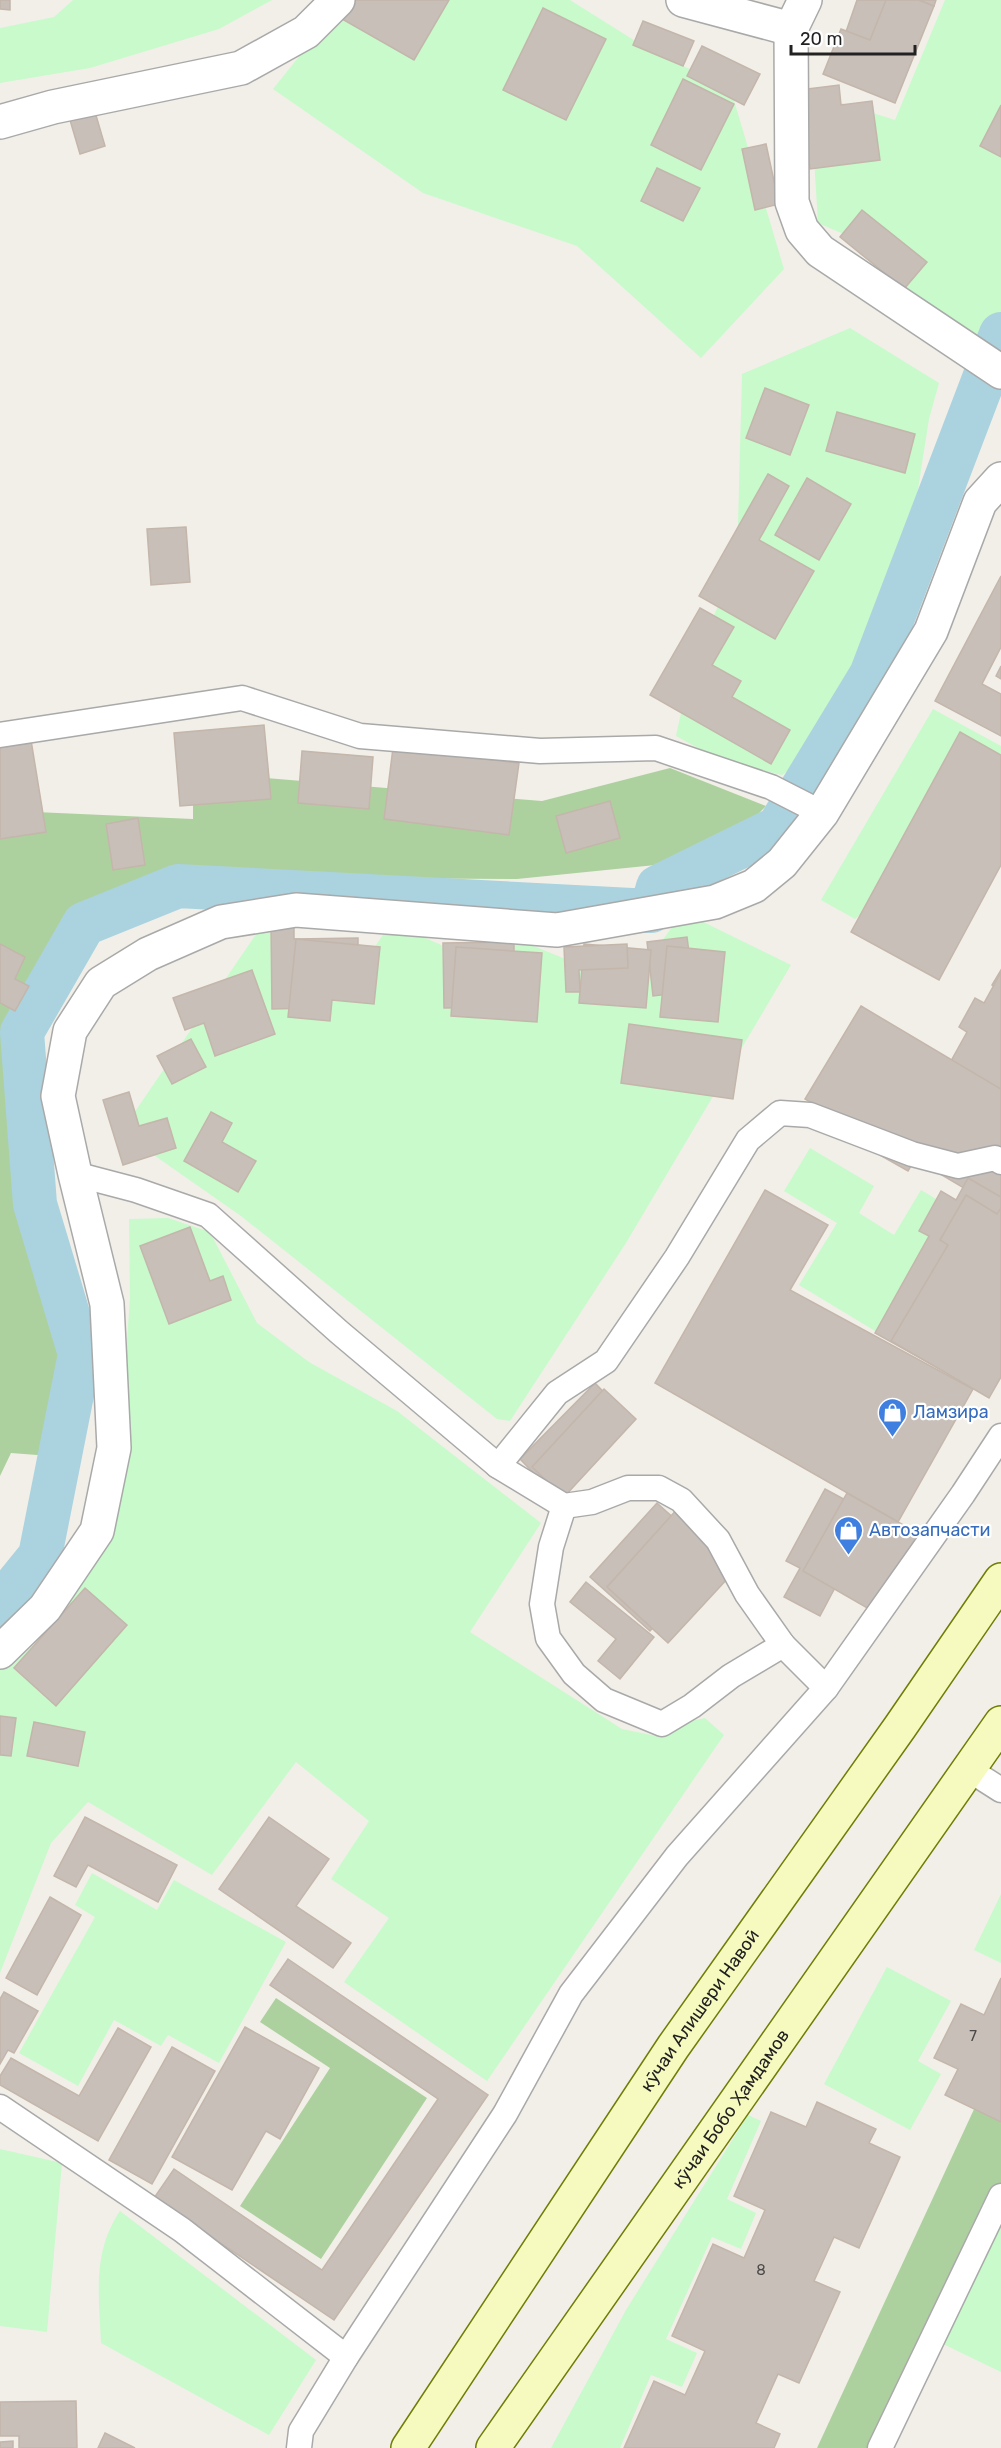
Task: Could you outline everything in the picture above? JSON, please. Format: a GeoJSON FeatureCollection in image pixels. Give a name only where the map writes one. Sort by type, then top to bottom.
{"type":"FeatureCollection","features":[{"type":"Feature","properties":{"kind":"street"},"geometry":{"type":"LineString","coordinates":[[0,122],[53,107],[241,68],[306,32],[338,0]]}},
{"type":"Feature","properties":{"kind":"street"},"geometry":{"type":"LineString","coordinates":[[683,0],[798,14],[792,202],[802,230],[820,251],[1001,372]]}},
{"type":"Feature","properties":{"kind":"street"},"geometry":{"type":"LineString","coordinates":[[0,1652],[45,1608],[97,1531],[114,1448],[107,1304],[58,1096],[70,1031],[100,983],[148,954],[220,922],[296,910],[557,930],[705,904],[754,886],[782,863],[812,808],[931,631],[994,496]]}},
{"type":"Feature","properties":{"kind":"street","name":"кӯчаи Алишери Навоӣ"},"geometry":{"type":"LineString","coordinates":[[408,2448],[673,2047],[900,1727],[1001,1580]]}},
{"type":"Feature","properties":{"kind":"street","name":"кӯчаи Бобо Ҳамдамов"},"geometry":{"type":"LineString","coordinates":[[493,2448],[1001,1723]]}},
{"type":"Feature","properties":{"kind":"lane"},"geometry":{"type":"LineString","coordinates":[[0,735],[242,698],[360,736],[540,751],[656,748],[771,787],[812,808]]}},
{"type":"Feature","properties":{"kind":"lane"},"geometry":{"type":"LineString","coordinates":[[498,1467],[557,1393],[606,1361],[677,1257],[748,1140],[780,1113],[810,1115],[912,1154],[958,1166],[995,1158],[1001,1162]]}},
{"type":"Feature","properties":{"kind":"lane"},"geometry":{"type":"LineString","coordinates":[[75,1174],[136,1190],[208,1215],[339,1332],[498,1467],[564,1506],[592,1502],[628,1488],[659,1488],[681,1500],[718,1540],[747,1594],[783,1645],[826,1688]]}},
{"type":"Feature","properties":{"kind":"lane"},"geometry":{"type":"LineString","coordinates":[[299,2448],[301,2431],[346,2357],[505,2114],[571,1994],[678,1856],[826,1688],[956,1504],[1001,1436]]}},
{"type":"Feature","properties":{"kind":"lane"},"geometry":{"type":"LineString","coordinates":[[564,1506],[551,1547],[542,1604],[548,1638],[574,1674],[604,1700],[662,1724],[692,1706],[730,1676],[783,1645]]}},
{"type":"Feature","properties":{"kind":"lane"},"geometry":{"type":"LineString","coordinates":[[968,1769],[1001,1790]]}},
{"type":"Feature","properties":{"kind":"lane"},"geometry":{"type":"LineString","coordinates":[[0,2107],[182,2230],[346,2357]]}},
{"type":"Feature","properties":{"kind":"lane"},"geometry":{"type":"LineString","coordinates":[[880,2448],[1001,2196]]}},
{"type":"Feature","properties":{"kind":"green space"},"geometry":{"type":"Polygon","coordinates":[[[73,0],[272,0],[219,29],[90,68],[0,83],[0,28],[54,17],[73,0]]]}},
{"type":"Feature","properties":{"kind":"green space"},"geometry":{"type":"Polygon","coordinates":[[[353,0],[570,0],[656,54],[730,87],[784,269],[701,358],[577,246],[423,193],[273,89],[301,54],[353,0]]]}},
{"type":"Feature","properties":{"kind":"green space"},"geometry":{"type":"Polygon","coordinates":[[[945,0],[1001,0],[1001,357],[882,279],[892,255],[818,223],[810,93],[895,120],[945,0]]]}},
{"type":"Feature","properties":{"kind":"green space"},"geometry":{"type":"Polygon","coordinates":[[[850,328],[939,383],[929,419],[904,579],[825,744],[782,775],[720,760],[676,736],[690,671],[737,562],[742,374],[850,328]]]}},
{"type":"Feature","properties":{"kind":"green space"},"geometry":{"type":"Polygon","coordinates":[[[933,709],[1001,746],[1001,854],[869,907],[855,919],[821,900],[933,709]]]}},
{"type":"Feature","properties":{"kind":"green space"},"geometry":{"type":"Polygon","coordinates":[[[670,768],[766,806],[715,859],[517,879],[179,877],[77,916],[7,1042],[19,1203],[66,1357],[63,1457],[11,1453],[0,1476],[0,796],[13,811],[193,819],[193,772],[542,801],[670,768]]]}},
{"type":"Feature","properties":{"kind":"green space"},"geometry":{"type":"Polygon","coordinates":[[[683,912],[791,965],[626,1243],[510,1421],[497,1419],[241,1216],[121,1132],[261,927],[351,982],[391,923],[496,969],[506,935],[630,985],[683,912]]]}},
{"type":"Feature","properties":{"kind":"green space"},"geometry":{"type":"Polygon","coordinates":[[[810,1148],[874,1186],[859,1213],[894,1235],[921,1190],[951,1208],[890,1340],[799,1285],[837,1223],[784,1191],[810,1148]]]}},
{"type":"Feature","properties":{"kind":"green space"},"geometry":{"type":"Polygon","coordinates":[[[168,1218],[210,1232],[257,1323],[309,1362],[397,1411],[541,1523],[470,1632],[622,1729],[661,1737],[686,1722],[705,1718],[724,1735],[487,2081],[344,1982],[389,1918],[331,1879],[369,1821],[296,1762],[212,1875],[88,1802],[51,1843],[0,1973],[0,1662],[31,1633],[113,1538],[130,1298],[129,1219],[168,1218]]]}},
{"type":"Feature","properties":{"kind":"green space"},"geometry":{"type":"Polygon","coordinates":[[[92,1873],[157,1910],[174,1880],[286,1942],[219,2063],[168,2035],[161,2046],[114,2020],[78,2086],[19,2053],[95,1917],[75,1905],[92,1873]]]}},
{"type":"Feature","properties":{"kind":"green space"},"geometry":{"type":"Polygon","coordinates":[[[1001,1894],[1001,1963],[974,1950],[1001,1894]]]}},
{"type":"Feature","properties":{"kind":"green space"},"geometry":{"type":"Polygon","coordinates":[[[887,1967],[951,2001],[918,2061],[941,2074],[910,2130],[824,2084],[887,1967]]]}},
{"type":"Feature","properties":{"kind":"green space"},"geometry":{"type":"Polygon","coordinates":[[[276,1998],[427,2098],[321,2259],[240,2206],[330,2068],[260,2022],[276,1998]]]}},
{"type":"Feature","properties":{"kind":"green space"},"geometry":{"type":"Polygon","coordinates":[[[982,2092],[1001,2101],[1001,2186],[875,2448],[817,2448],[982,2092]]]}},
{"type":"Feature","properties":{"kind":"green space"},"geometry":{"type":"Polygon","coordinates":[[[748,2115],[761,2121],[727,2199],[756,2213],[741,2249],[712,2237],[666,2339],[697,2353],[682,2387],[651,2375],[620,2448],[551,2448],[626,2310],[748,2115]]]}},
{"type":"Feature","properties":{"kind":"green space"},"geometry":{"type":"Polygon","coordinates":[[[0,2149],[62,2163],[47,2332],[0,2326],[0,2149]]]}},
{"type":"Feature","properties":{"kind":"green space"},"geometry":{"type":"Polygon","coordinates":[[[120,2211],[316,2360],[269,2435],[101,2343],[99,2275],[101,2258],[111,2227],[120,2211]]]}},
{"type":"Feature","properties":{"kind":"green space"},"geometry":{"type":"Polygon","coordinates":[[[1001,2219],[1001,2372],[941,2343],[1001,2219]]]}},
{"type":"Feature","properties":{"kind":"building"},"geometry":{"type":"Polygon","coordinates":[[[0,0],[10,0],[10,10],[0,9],[0,0]]]}},
{"type":"Feature","properties":{"kind":"building"},"geometry":{"type":"Polygon","coordinates":[[[353,0],[449,0],[414,60],[342,19],[353,0]]]}},
{"type":"Feature","properties":{"kind":"building"},"geometry":{"type":"Polygon","coordinates":[[[857,0],[909,0],[877,92],[831,75],[857,0]]]}},
{"type":"Feature","properties":{"kind":"building"},"geometry":{"type":"Polygon","coordinates":[[[886,0],[919,0],[934,6],[895,103],[823,74],[841,29],[870,40],[886,0]]]}},
{"type":"Feature","properties":{"kind":"building"},"geometry":{"type":"Polygon","coordinates":[[[919,0],[936,0],[934,6],[919,0]]]}},
{"type":"Feature","properties":{"kind":"building"},"geometry":{"type":"Polygon","coordinates":[[[543,8],[606,39],[566,120],[503,90],[543,8]]]}},
{"type":"Feature","properties":{"kind":"building"},"geometry":{"type":"Polygon","coordinates":[[[643,21],[694,41],[683,66],[633,45],[643,21]]]}},
{"type":"Feature","properties":{"kind":"building"},"geometry":{"type":"Polygon","coordinates":[[[702,46],[760,74],[744,105],[687,76],[702,46]]]}},
{"type":"Feature","properties":{"kind":"building"},"geometry":{"type":"Polygon","coordinates":[[[683,79],[734,104],[701,170],[651,145],[683,79]]]}},
{"type":"Feature","properties":{"kind":"building"},"geometry":{"type":"Polygon","coordinates":[[[839,85],[841,105],[872,101],[880,160],[810,169],[800,90],[839,85]]]}},
{"type":"Feature","properties":{"kind":"building"},"geometry":{"type":"Polygon","coordinates":[[[1001,105],[1001,157],[980,146],[1001,105]]]}},
{"type":"Feature","properties":{"kind":"building"},"geometry":{"type":"Polygon","coordinates":[[[95,112],[105,146],[80,154],[70,120],[95,112]]]}},
{"type":"Feature","properties":{"kind":"building"},"geometry":{"type":"Polygon","coordinates":[[[766,144],[779,204],[755,210],[742,149],[766,144]]]}},
{"type":"Feature","properties":{"kind":"building"},"geometry":{"type":"Polygon","coordinates":[[[657,168],[700,188],[683,221],[641,201],[657,168]]]}},
{"type":"Feature","properties":{"kind":"building"},"geometry":{"type":"Polygon","coordinates":[[[862,210],[927,262],[904,289],[840,237],[862,210]]]}},
{"type":"Feature","properties":{"kind":"building"},"geometry":{"type":"Polygon","coordinates":[[[765,388],[809,405],[790,455],[746,438],[765,388]]]}},
{"type":"Feature","properties":{"kind":"building"},"geometry":{"type":"Polygon","coordinates":[[[837,412],[915,434],[905,473],[826,451],[837,412]]]}},
{"type":"Feature","properties":{"kind":"building"},"geometry":{"type":"Polygon","coordinates":[[[768,474],[789,486],[759,540],[814,571],[775,639],[699,596],[768,474]]]}},
{"type":"Feature","properties":{"kind":"building"},"geometry":{"type":"Polygon","coordinates":[[[807,478],[851,504],[819,560],[775,535],[807,478]]]}},
{"type":"Feature","properties":{"kind":"building"},"geometry":{"type":"Polygon","coordinates":[[[186,527],[190,582],[151,585],[147,529],[186,527]]]}},
{"type":"Feature","properties":{"kind":"building"},"geometry":{"type":"Polygon","coordinates":[[[1001,576],[1001,647],[982,684],[1001,694],[1001,736],[935,701],[1001,576]]]}},
{"type":"Feature","properties":{"kind":"building"},"geometry":{"type":"Polygon","coordinates":[[[700,608],[734,627],[712,665],[741,681],[732,697],[790,730],[771,764],[650,695],[700,608]]]}},
{"type":"Feature","properties":{"kind":"building"},"geometry":{"type":"Polygon","coordinates":[[[1001,666],[1001,679],[996,676],[1001,666]]]}},
{"type":"Feature","properties":{"kind":"building"},"geometry":{"type":"Polygon","coordinates":[[[264,725],[271,799],[180,806],[174,733],[264,725]]]}},
{"type":"Feature","properties":{"kind":"building"},"geometry":{"type":"Polygon","coordinates":[[[960,732],[1001,755],[1001,865],[939,980],[851,932],[960,732]]]}},
{"type":"Feature","properties":{"kind":"building"},"geometry":{"type":"Polygon","coordinates":[[[31,740],[46,832],[0,839],[0,745],[31,740]]]}},
{"type":"Feature","properties":{"kind":"building"},"geometry":{"type":"Polygon","coordinates":[[[393,748],[519,763],[509,835],[384,819],[393,748]]]}},
{"type":"Feature","properties":{"kind":"building"},"geometry":{"type":"Polygon","coordinates":[[[302,751],[373,757],[369,809],[298,803],[302,751]]]}},
{"type":"Feature","properties":{"kind":"building"},"geometry":{"type":"Polygon","coordinates":[[[610,801],[620,838],[566,853],[556,816],[610,801]]]}},
{"type":"Feature","properties":{"kind":"building"},"geometry":{"type":"Polygon","coordinates":[[[138,818],[145,865],[113,870],[106,824],[138,818]]]}},
{"type":"Feature","properties":{"kind":"building"},"geometry":{"type":"Polygon","coordinates":[[[294,924],[294,939],[358,938],[358,982],[312,982],[312,1008],[272,1009],[271,925],[294,924]]]}},
{"type":"Feature","properties":{"kind":"building"},"geometry":{"type":"Polygon","coordinates":[[[687,937],[694,991],[653,996],[647,942],[687,937]]]}},
{"type":"Feature","properties":{"kind":"building"},"geometry":{"type":"Polygon","coordinates":[[[296,939],[380,947],[374,1004],[332,1000],[330,1021],[288,1017],[296,939]]]}},
{"type":"Feature","properties":{"kind":"building"},"geometry":{"type":"Polygon","coordinates":[[[514,942],[514,1007],[444,1008],[443,943],[514,942]]]}},
{"type":"Feature","properties":{"kind":"building"},"geometry":{"type":"Polygon","coordinates":[[[0,944],[25,957],[15,979],[29,986],[15,1011],[0,1003],[0,944]]]}},
{"type":"Feature","properties":{"kind":"building"},"geometry":{"type":"Polygon","coordinates":[[[584,944],[651,950],[646,1008],[579,1003],[584,944]]]}},
{"type":"Feature","properties":{"kind":"building"},"geometry":{"type":"Polygon","coordinates":[[[627,944],[628,968],[579,970],[580,992],[566,992],[564,947],[627,944]]]}},
{"type":"Feature","properties":{"kind":"building"},"geometry":{"type":"Polygon","coordinates":[[[667,946],[725,952],[718,1022],[660,1017],[667,946]]]}},
{"type":"Feature","properties":{"kind":"building"},"geometry":{"type":"Polygon","coordinates":[[[456,947],[542,953],[537,1022],[451,1016],[456,947]]]}},
{"type":"Feature","properties":{"kind":"building"},"geometry":{"type":"Polygon","coordinates":[[[252,970],[275,1034],[215,1056],[204,1023],[185,1030],[173,998],[252,970]]]}},
{"type":"Feature","properties":{"kind":"building"},"geometry":{"type":"Polygon","coordinates":[[[1001,970],[1001,991],[992,985],[1001,970]]]}},
{"type":"Feature","properties":{"kind":"building"},"geometry":{"type":"Polygon","coordinates":[[[1000,974],[1001,1100],[946,1070],[967,1032],[959,1027],[975,998],[984,1003],[1000,974]]]}},
{"type":"Feature","properties":{"kind":"building"},"geometry":{"type":"Polygon","coordinates":[[[861,1006],[1001,1089],[1001,1210],[915,1159],[908,1171],[878,1154],[884,1145],[805,1099],[861,1006]]]}},
{"type":"Feature","properties":{"kind":"building"},"geometry":{"type":"Polygon","coordinates":[[[629,1024],[742,1040],[733,1099],[621,1083],[629,1024]]]}},
{"type":"Feature","properties":{"kind":"building"},"geometry":{"type":"Polygon","coordinates":[[[191,1039],[206,1067],[172,1084],[157,1056],[191,1039]]]}},
{"type":"Feature","properties":{"kind":"building"},"geometry":{"type":"Polygon","coordinates":[[[129,1092],[139,1126],[167,1118],[176,1148],[123,1165],[103,1100],[129,1092]]]}},
{"type":"Feature","properties":{"kind":"building"},"geometry":{"type":"Polygon","coordinates":[[[211,1112],[232,1123],[222,1142],[256,1161],[238,1192],[184,1161],[211,1112]]]}},
{"type":"Feature","properties":{"kind":"building"},"geometry":{"type":"Polygon","coordinates":[[[968,1178],[1001,1197],[1001,1297],[956,1378],[875,1333],[929,1236],[919,1231],[941,1191],[956,1200],[968,1178]]]}},
{"type":"Feature","properties":{"kind":"building"},"geometry":{"type":"Polygon","coordinates":[[[765,1190],[828,1225],[790,1290],[973,1389],[898,1522],[655,1383],[765,1190]]]}},
{"type":"Feature","properties":{"kind":"building"},"geometry":{"type":"Polygon","coordinates":[[[966,1195],[997,1214],[1001,1208],[1001,1377],[989,1398],[891,1341],[948,1245],[940,1240],[966,1195]]]}},
{"type":"Feature","properties":{"kind":"building"},"geometry":{"type":"Polygon","coordinates":[[[190,1227],[210,1281],[223,1276],[231,1300],[169,1324],[140,1246],[190,1227]]]}},
{"type":"Feature","properties":{"kind":"building"},"geometry":{"type":"Polygon","coordinates":[[[595,1383],[622,1411],[547,1487],[520,1459],[595,1383]]]}},
{"type":"Feature","properties":{"kind":"building"},"geometry":{"type":"Polygon","coordinates":[[[604,1389],[636,1419],[564,1497],[532,1467],[604,1389]]]}},
{"type":"Feature","properties":{"kind":"building"},"geometry":{"type":"Polygon","coordinates":[[[825,1489],[890,1524],[853,1592],[837,1584],[820,1616],[784,1597],[800,1568],[786,1561],[825,1489]]]}},
{"type":"Feature","properties":{"kind":"building"},"geometry":{"type":"Polygon","coordinates":[[[847,1493],[921,1535],[876,1613],[803,1571],[847,1493]]]}},
{"type":"Feature","properties":{"kind":"building"},"geometry":{"type":"Polygon","coordinates":[[[657,1503],[717,1557],[650,1631],[590,1577],[657,1503]]]}},
{"type":"Feature","properties":{"kind":"building"},"geometry":{"type":"Polygon","coordinates":[[[679,1507],[741,1564],[668,1643],[607,1587],[679,1507]]]}},
{"type":"Feature","properties":{"kind":"building"},"geometry":{"type":"Polygon","coordinates":[[[586,1582],[654,1637],[620,1679],[598,1661],[616,1639],[570,1602],[586,1582]]]}},
{"type":"Feature","properties":{"kind":"building"},"geometry":{"type":"Polygon","coordinates":[[[85,1588],[127,1625],[56,1706],[14,1668],[85,1588]]]}},
{"type":"Feature","properties":{"kind":"building"},"geometry":{"type":"Polygon","coordinates":[[[0,1716],[16,1718],[11,1756],[0,1755],[0,1716]]]}},
{"type":"Feature","properties":{"kind":"building"},"geometry":{"type":"Polygon","coordinates":[[[34,1722],[85,1732],[78,1766],[27,1756],[34,1722]]]}},
{"type":"Feature","properties":{"kind":"building"},"geometry":{"type":"Polygon","coordinates":[[[85,1817],[177,1865],[158,1902],[88,1865],[76,1887],[54,1876],[85,1817]]]}},
{"type":"Feature","properties":{"kind":"building"},"geometry":{"type":"Polygon","coordinates":[[[269,1817],[329,1859],[296,1906],[351,1943],[333,1968],[219,1889],[269,1817]]]}},
{"type":"Feature","properties":{"kind":"building"},"geometry":{"type":"Polygon","coordinates":[[[50,1897],[81,1915],[37,1995],[6,1978],[50,1897]]]}},
{"type":"Feature","properties":{"kind":"building"},"geometry":{"type":"Polygon","coordinates":[[[288,1959],[488,2095],[334,2320],[154,2198],[174,2169],[322,2270],[438,2099],[270,1985],[288,1959]]]}},
{"type":"Feature","properties":{"kind":"building"},"geometry":{"type":"Polygon","coordinates":[[[1001,1978],[1001,2122],[945,2095],[958,2069],[934,2058],[961,2004],[984,2015],[1001,1978]]]}},
{"type":"Feature","properties":{"kind":"building"},"geometry":{"type":"Polygon","coordinates":[[[4,1992],[38,2011],[14,2053],[8,2050],[0,2064],[0,1999],[4,1992]]]}},
{"type":"Feature","properties":{"kind":"building"},"geometry":{"type":"Polygon","coordinates":[[[245,2027],[319,2068],[280,2139],[266,2131],[232,2190],[172,2157],[245,2027]]]}},
{"type":"Feature","properties":{"kind":"building"},"geometry":{"type":"Polygon","coordinates":[[[118,2028],[151,2047],[98,2141],[0,2085],[0,2076],[11,2058],[79,2096],[118,2028]]]}},
{"type":"Feature","properties":{"kind":"building"},"geometry":{"type":"Polygon","coordinates":[[[172,2047],[215,2071],[152,2184],[109,2160],[172,2047]]]}},
{"type":"Feature","properties":{"kind":"building"},"geometry":{"type":"Polygon","coordinates":[[[817,2102],[876,2129],[869,2143],[900,2157],[859,2248],[834,2237],[814,2281],[840,2292],[799,2383],[778,2374],[756,2423],[780,2434],[774,2448],[624,2448],[654,2381],[685,2395],[705,2351],[672,2336],[713,2244],[744,2258],[765,2210],[734,2196],[771,2112],[806,2127],[817,2102]]]}},
{"type":"Feature","properties":{"kind":"building"},"geometry":{"type":"Polygon","coordinates":[[[76,2401],[77,2448],[19,2448],[19,2436],[0,2436],[0,2402],[76,2401]]]}},
{"type":"Feature","properties":{"kind":"building"},"geometry":{"type":"Polygon","coordinates":[[[105,2433],[135,2448],[98,2448],[105,2433]]]}},
{"type":"Feature","properties":{"kind":"building"},"geometry":{"type":"Polygon","coordinates":[[[13,2441],[13,2448],[0,2448],[0,2442],[13,2441]]]}},
{"type":"Feature","properties":{"kind":"waterway"},"geometry":{"type":"LineString","coordinates":[[0,1605],[40,1556],[80,1354],[35,1204],[22,1032],[84,924],[178,886],[651,911],[658,887],[778,828],[871,675],[1001,334]]}},
{"type":"Feature","properties":{"kind":"place","name":"Ламзира"},"geometry":{"type":"Point","coordinates":[892,1438]}},
{"type":"Feature","properties":{"kind":"place","name":"Автозапчасти"},"geometry":{"type":"Point","coordinates":[848,1556]}}]}
